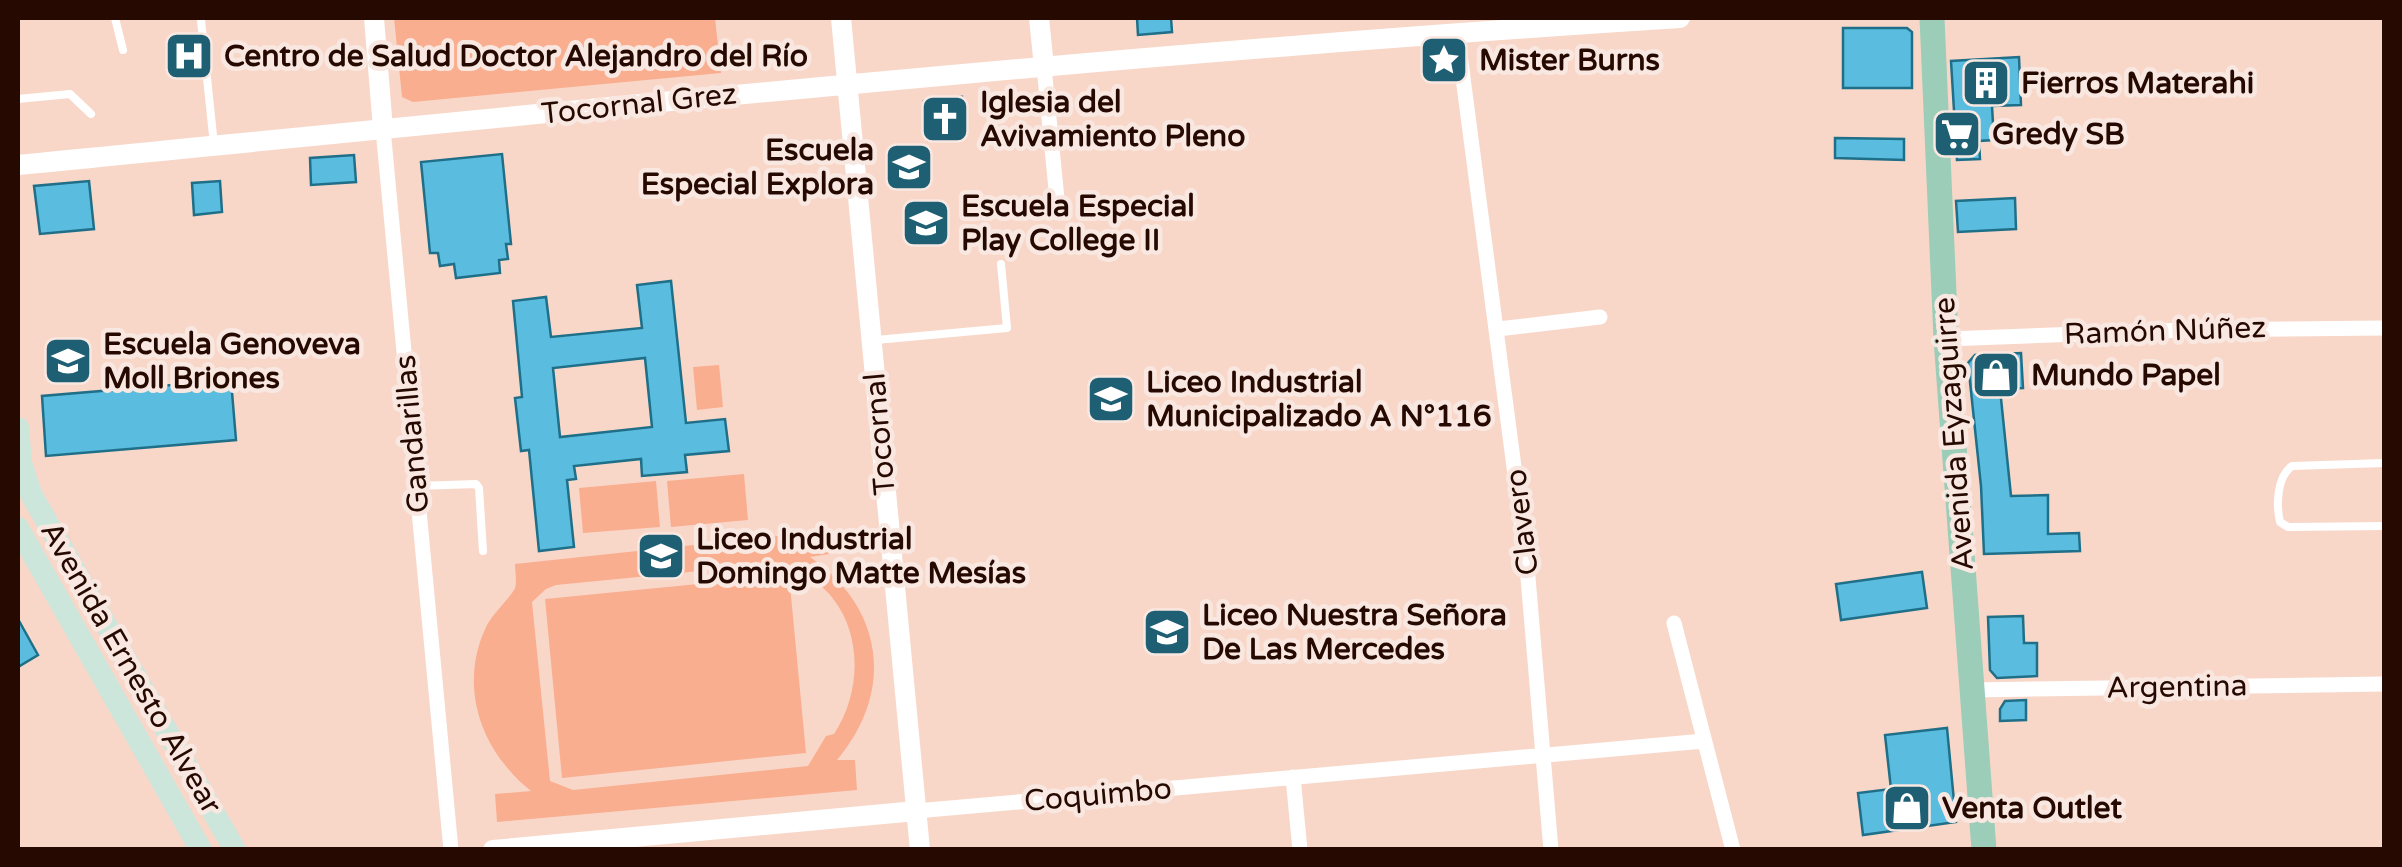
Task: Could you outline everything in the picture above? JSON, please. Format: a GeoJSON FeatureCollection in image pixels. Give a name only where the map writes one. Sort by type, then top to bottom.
{"type":"FeatureCollection","features":[{"type":"Feature","properties":{"kind":"main road","name":"Avenida Eyzaguirre"},"geometry":{"type":"LineString","coordinates":[[1932,18],[1946,339],[1984,850]]}},
{"type":"Feature","properties":{"kind":"main road","name":"Avenida Ernesto Alvear"},"geometry":{"type":"LineString","coordinates":[[18,428],[24,495],[68,554],[235,850]]}},
{"type":"Feature","properties":{"kind":"main road","name":"Avenida Ernesto Alvear"},"geometry":{"type":"LineString","coordinates":[[18,528],[201,850]]}},
{"type":"Feature","properties":{"kind":"street","name":"Gandarillas"},"geometry":{"type":"LineString","coordinates":[[374,18],[451,850]]}},
{"type":"Feature","properties":{"kind":"street","name":"Tocornal"},"geometry":{"type":"LineString","coordinates":[[840,18],[920,850]]}},
{"type":"Feature","properties":{"kind":"street"},"geometry":{"type":"LineString","coordinates":[[1039,18],[1058,199]]}},
{"type":"Feature","properties":{"kind":"street","name":"Tocornal Grez"},"geometry":{"type":"LineString","coordinates":[[18,165],[1456,25],[1680,18]]}},
{"type":"Feature","properties":{"kind":"street","name":"Clavero"},"geometry":{"type":"LineString","coordinates":[[1456,25],[1529,582],[1550,850]]}},
{"type":"Feature","properties":{"kind":"street"},"geometry":{"type":"LineString","coordinates":[[1498,329],[1600,317]]}},
{"type":"Feature","properties":{"kind":"street","name":"Ramón Núñez"},"geometry":{"type":"LineString","coordinates":[[1946,339],[2202,329],[2384,328]]}},
{"type":"Feature","properties":{"kind":"street"},"geometry":{"type":"LineString","coordinates":[[1674,623],[1733,850]]}},
{"type":"Feature","properties":{"kind":"street","name":"Argentina"},"geometry":{"type":"LineString","coordinates":[[1970,690],[2384,684]]}},
{"type":"Feature","properties":{"kind":"street","name":"Coquimbo"},"geometry":{"type":"LineString","coordinates":[[493,850],[1704,741]]}},
{"type":"Feature","properties":{"kind":"street"},"geometry":{"type":"LineString","coordinates":[[1293,777],[1300,850]]}},
{"type":"Feature","properties":{"kind":"lane"},"geometry":{"type":"LineString","coordinates":[[115,18],[123,50]]}},
{"type":"Feature","properties":{"kind":"lane"},"geometry":{"type":"LineString","coordinates":[[201,20],[214,146]]}},
{"type":"Feature","properties":{"kind":"lane"},"geometry":{"type":"LineString","coordinates":[[18,99],[70,94],[91,114]]}},
{"type":"Feature","properties":{"kind":"lane"},"geometry":{"type":"LineString","coordinates":[[871,340],[1006,328],[1001,264]]}},
{"type":"Feature","properties":{"kind":"lane"},"geometry":{"type":"LineString","coordinates":[[2384,463],[2292,466],[2281,478],[2278,512],[2280,522],[2288,527],[2384,526]]}},
{"type":"Feature","properties":{"kind":"lane"},"geometry":{"type":"LineString","coordinates":[[416,486],[476,484],[484,551]]}},
{"type":"Feature","properties":{"kind":"lane"},"geometry":{"type":"LineString","coordinates":[[52,587],[68,554]]}},
{"type":"Feature","properties":{"kind":"shaded area"},"geometry":{"type":"Polygon","coordinates":[[[394,18],[715,18],[721,73],[413,102],[402,97],[394,18]]]}},
{"type":"Feature","properties":{"kind":"shaded area"},"geometry":{"type":"Polygon","coordinates":[[[719,365],[723,407],[697,410],[693,367],[719,365]]]}},
{"type":"Feature","properties":{"kind":"shaded area"},"geometry":{"type":"Polygon","coordinates":[[[744,474],[748,520],[671,527],[667,481],[744,474]]]}},
{"type":"Feature","properties":{"kind":"shaded area"},"geometry":{"type":"Polygon","coordinates":[[[656,481],[660,527],[583,533],[579,488],[656,481]]]}},
{"type":"Feature","properties":{"kind":"shaded area"},"geometry":{"type":"Polygon","coordinates":[[[826,531],[829,554],[810,557],[854,601],[873,652],[868,706],[856,734],[837,760],[855,760],[857,790],[497,822],[495,794],[531,791],[499,757],[487,737],[479,716],[474,671],[487,625],[515,588],[515,564],[826,531]],[[773,564],[546,589],[532,602],[550,781],[573,790],[808,766],[826,736],[834,734],[847,709],[854,656],[850,631],[839,607],[823,588],[801,573],[773,564]]]}},
{"type":"Feature","properties":{"kind":"shaded area"},"geometry":{"type":"Polygon","coordinates":[[[789,575],[806,753],[562,778],[545,599],[789,575]]]}},
{"type":"Feature","properties":{"kind":"building"},"geometry":{"type":"Polygon","coordinates":[[[1137,18],[1171,18],[1172,32],[1138,35],[1137,18]]]}},
{"type":"Feature","properties":{"kind":"building"},"geometry":{"type":"Polygon","coordinates":[[[1843,28],[1907,28],[1912,32],[1912,88],[1843,88],[1843,28]]]}},
{"type":"Feature","properties":{"kind":"building","name":"Fierros Materahi"},"geometry":{"type":"Polygon","coordinates":[[[2019,57],[2021,105],[1992,106],[1994,140],[1979,141],[1980,159],[1957,160],[1951,61],[2019,57]]]}},
{"type":"Feature","properties":{"kind":"building","name":"Iglesia del Avivamiento Pleno"},"geometry":{"type":"Polygon","coordinates":[[[962,97],[965,136],[928,140],[924,101],[962,97]]]}},
{"type":"Feature","properties":{"kind":"building"},"geometry":{"type":"Polygon","coordinates":[[[1835,138],[1904,139],[1904,160],[1835,158],[1835,138]]]}},
{"type":"Feature","properties":{"kind":"building"},"geometry":{"type":"Polygon","coordinates":[[[502,154],[511,244],[506,244],[508,259],[499,260],[500,273],[456,278],[454,264],[440,266],[438,253],[430,253],[421,162],[502,154]]]}},
{"type":"Feature","properties":{"kind":"building"},"geometry":{"type":"Polygon","coordinates":[[[354,155],[356,182],[311,185],[310,158],[354,155]]]}},
{"type":"Feature","properties":{"kind":"building"},"geometry":{"type":"Polygon","coordinates":[[[89,181],[94,229],[40,234],[34,186],[89,181]]]}},
{"type":"Feature","properties":{"kind":"building"},"geometry":{"type":"Polygon","coordinates":[[[220,181],[222,212],[194,215],[192,183],[220,181]]]}},
{"type":"Feature","properties":{"kind":"building"},"geometry":{"type":"Polygon","coordinates":[[[2015,198],[2016,229],[1958,232],[1956,201],[2015,198]]]}},
{"type":"Feature","properties":{"kind":"building"},"geometry":{"type":"Polygon","coordinates":[[[671,281],[686,423],[725,419],[729,451],[685,455],[687,472],[642,476],[641,459],[574,466],[576,479],[567,480],[574,547],[539,551],[529,450],[521,451],[515,398],[522,397],[513,301],[546,297],[551,337],[642,328],[637,285],[671,281]],[[645,358],[553,368],[560,437],[652,427],[645,358]]]}},
{"type":"Feature","properties":{"kind":"building"},"geometry":{"type":"Polygon","coordinates":[[[2021,353],[2023,388],[2000,389],[2011,496],[2048,495],[2048,534],[2079,533],[2080,551],[1984,554],[1968,363],[1975,355],[2021,353]]]}},
{"type":"Feature","properties":{"kind":"building"},"geometry":{"type":"Polygon","coordinates":[[[231,380],[236,440],[46,456],[42,396],[231,380]]]}},
{"type":"Feature","properties":{"kind":"building"},"geometry":{"type":"Polygon","coordinates":[[[1922,572],[1927,608],[1841,620],[1836,584],[1922,572]]]}},
{"type":"Feature","properties":{"kind":"building"},"geometry":{"type":"Polygon","coordinates":[[[2023,616],[2024,643],[2037,643],[2037,676],[1997,678],[1990,670],[1988,617],[2023,616]]]}},
{"type":"Feature","properties":{"kind":"building"},"geometry":{"type":"Polygon","coordinates":[[[18,619],[38,655],[18,667],[18,619]]]}},
{"type":"Feature","properties":{"kind":"building"},"geometry":{"type":"Polygon","coordinates":[[[2026,700],[2026,720],[2000,721],[2005,701],[2026,700]]]}},
{"type":"Feature","properties":{"kind":"building"},"geometry":{"type":"Polygon","coordinates":[[[1947,728],[1956,822],[1863,835],[1858,793],[1891,789],[1885,735],[1947,728]]]}},
{"type":"Feature","properties":{"kind":"place","name":"Centro de Salud Doctor Alejandro del Río"},"geometry":{"type":"Point","coordinates":[189,56]}},
{"type":"Feature","properties":{"kind":"place","name":"Mister Burns"},"geometry":{"type":"Point","coordinates":[1444,60]}},
{"type":"Feature","properties":{"kind":"place","name":"Fierros Materahi"},"geometry":{"type":"Point","coordinates":[1986,83]}},
{"type":"Feature","properties":{"kind":"place","name":"Iglesia del Avivamiento Pleno"},"geometry":{"type":"Point","coordinates":[945,119]}},
{"type":"Feature","properties":{"kind":"place","name":"Gredy SB"},"geometry":{"type":"Point","coordinates":[1957,134]}},
{"type":"Feature","properties":{"kind":"place","name":"Escuela Especial Explora"},"geometry":{"type":"Point","coordinates":[909,167]}},
{"type":"Feature","properties":{"kind":"place","name":"Escuela Especial Play College II"},"geometry":{"type":"Point","coordinates":[926,223]}},
{"type":"Feature","properties":{"kind":"place","name":"Escuela Genoveva Moll Briones"},"geometry":{"type":"Point","coordinates":[68,361]}},
{"type":"Feature","properties":{"kind":"place","name":"Mundo Papel"},"geometry":{"type":"Point","coordinates":[1996,375]}},
{"type":"Feature","properties":{"kind":"place","name":"Liceo Industrial Municipalizado A N°116"},"geometry":{"type":"Point","coordinates":[1111,399]}},
{"type":"Feature","properties":{"kind":"place","name":"Liceo Industrial Domingo Matte Mesías"},"geometry":{"type":"Point","coordinates":[661,556]}},
{"type":"Feature","properties":{"kind":"place","name":"Liceo Nuestra Señora De Las Mercedes"},"geometry":{"type":"Point","coordinates":[1167,632]}},
{"type":"Feature","properties":{"kind":"place","name":"Venta Outlet"},"geometry":{"type":"Point","coordinates":[1907,808]}}]}
